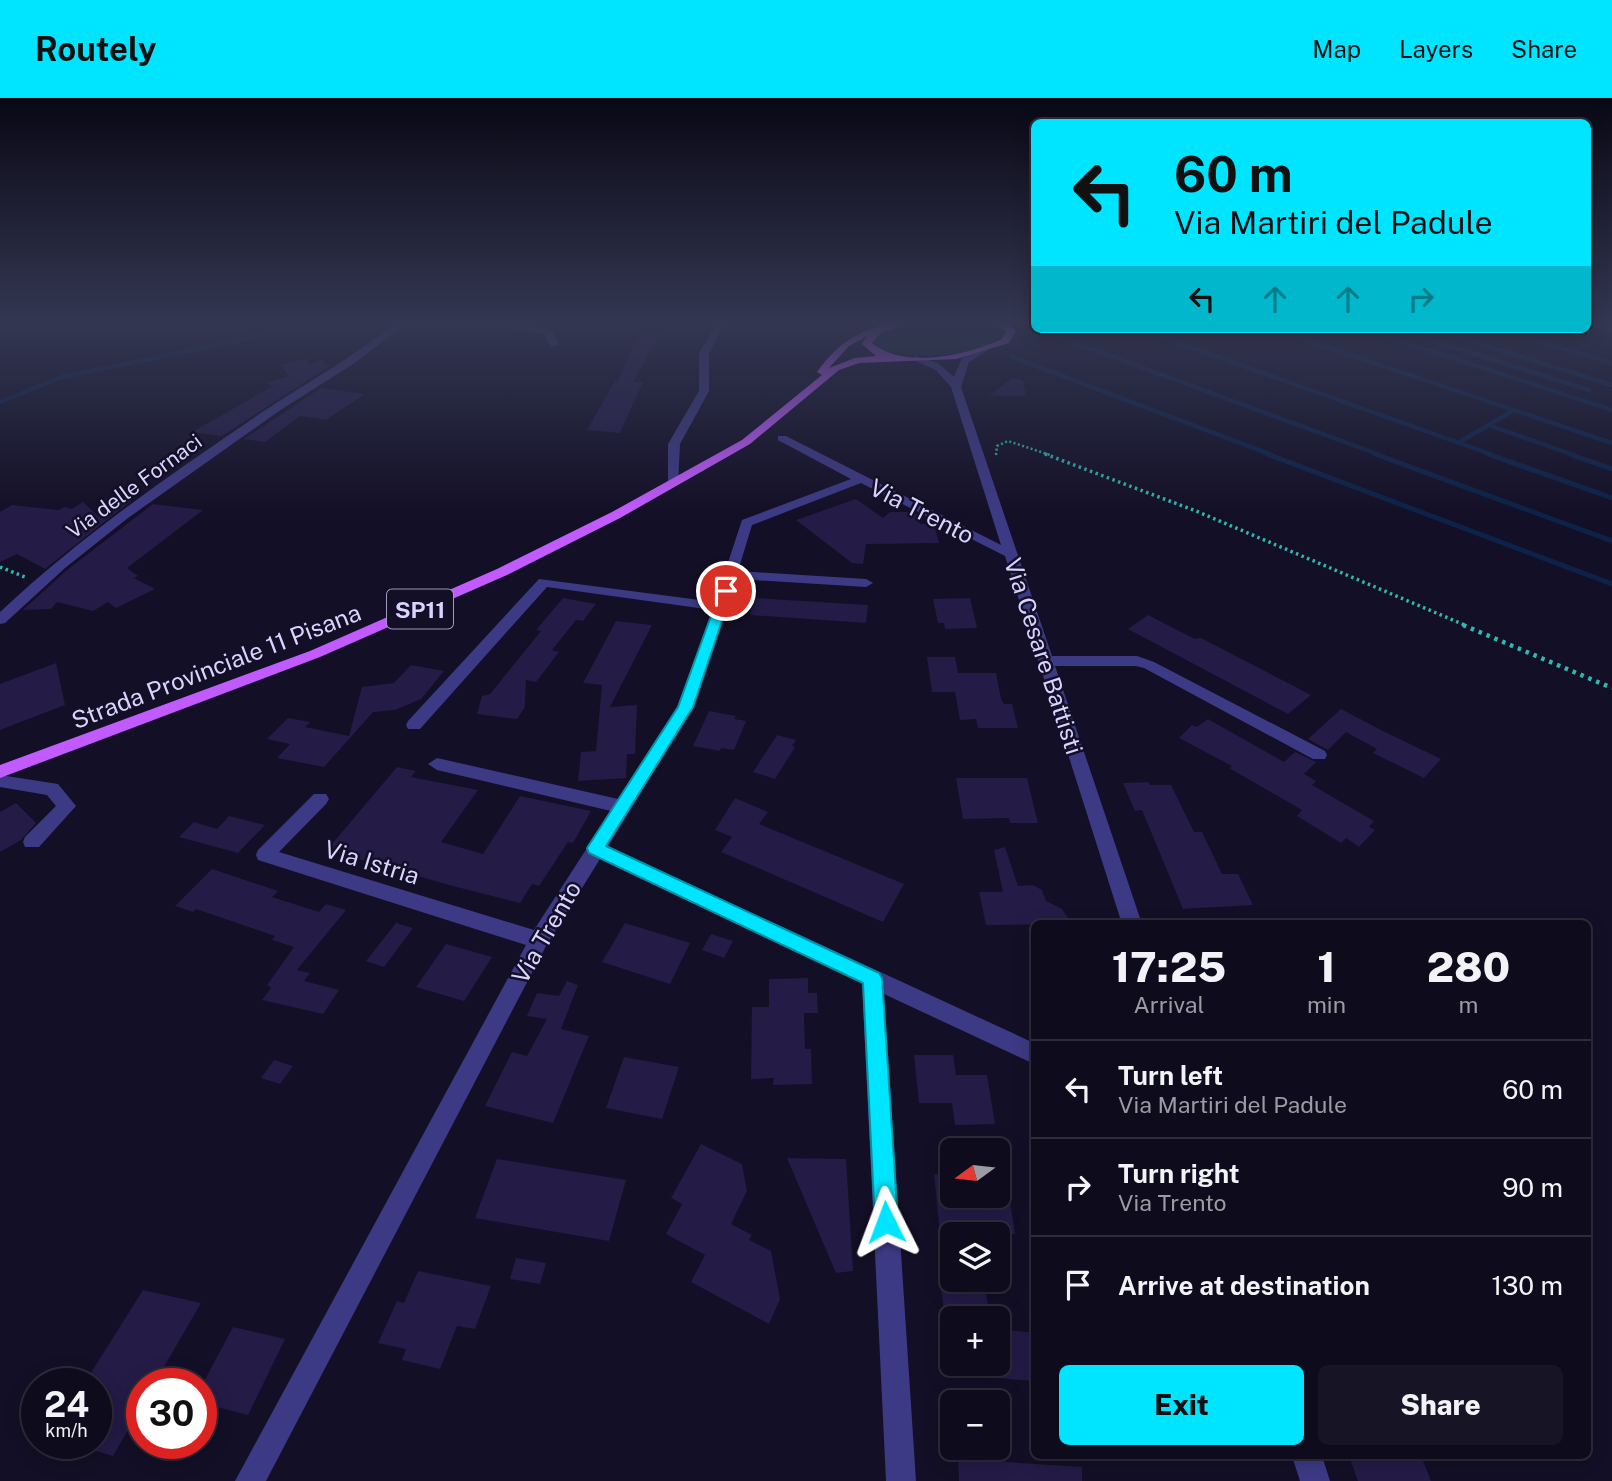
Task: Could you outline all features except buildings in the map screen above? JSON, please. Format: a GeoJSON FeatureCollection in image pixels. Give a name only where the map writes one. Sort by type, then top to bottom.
{"type":"FeatureCollection","features":[{"type":"Feature","properties":{"kind":"main road","name":"Strada Provinciale 11 Pisana"},"geometry":{"type":"LineString","coordinates":[[810,389],[812,386]]}},
{"type":"Feature","properties":{"kind":"main road","name":"Strada Provinciale 11 Pisana"},"geometry":{"type":"LineString","coordinates":[[0,772],[258,676],[379,627],[502,572],[672,484],[746,442],[814,386]]}},
{"type":"Feature","properties":{"kind":"street","name":"Via delle Fornaci"},"geometry":{"type":"LineString","coordinates":[[0,620],[38,583],[82,547],[247,428],[312,386]]}},
{"type":"Feature","properties":{"kind":"street"},"geometry":{"type":"LineString","coordinates":[[672,484],[674,444],[704,391],[704,386]]}},
{"type":"Feature","properties":{"kind":"street","name":"Via Cesare Battisti"},"geometry":{"type":"LineString","coordinates":[[956,387],[1131,920]]}},
{"type":"Feature","properties":{"kind":"street"},"geometry":{"type":"LineString","coordinates":[[782,438],[861,479]]}},
{"type":"Feature","properties":{"kind":"street","name":"Via Trento"},"geometry":{"type":"LineString","coordinates":[[250,1481],[539,940],[685,707],[721,607],[746,523],[861,479],[1011,554]]}},
{"type":"Feature","properties":{"kind":"street"},"geometry":{"type":"LineString","coordinates":[[731,575],[866,583]]}},
{"type":"Feature","properties":{"kind":"street"},"geometry":{"type":"LineString","coordinates":[[414,725],[544,582],[721,607]]}},
{"type":"Feature","properties":{"kind":"street"},"geometry":{"type":"LineString","coordinates":[[1046,661],[1137,661],[1150,665],[1319,755]]}},
{"type":"Feature","properties":{"kind":"street"},"geometry":{"type":"LineString","coordinates":[[437,764],[623,807]]}},
{"type":"Feature","properties":{"kind":"street"},"geometry":{"type":"LineString","coordinates":[[0,781],[52,789],[68,806],[33,842]]}},
{"type":"Feature","properties":{"kind":"street","name":"Via Istria"},"geometry":{"type":"LineString","coordinates":[[320,799],[265,855],[539,940]]}},
{"type":"Feature","properties":{"kind":"street"},"geometry":{"type":"LineString","coordinates":[[595,848],[1031,1053]]}},
{"type":"Feature","properties":{"kind":"street"},"geometry":{"type":"LineString","coordinates":[[872,978],[901,1481]]}},
{"type":"Feature","properties":{"kind":"street"},"geometry":{"type":"LineString","coordinates":[[1308,1459],[1315,1481]]}},
{"type":"Feature","properties":{"kind":"path"},"geometry":{"type":"LineString","coordinates":[[996,457],[997,446],[1002,442],[1017,443],[1196,511],[1612,688]]}},
{"type":"Feature","properties":{"kind":"path"},"geometry":{"type":"LineString","coordinates":[[0,567],[38,583]]}},
{"type":"Feature","properties":{"kind":"waterway"},"geometry":{"type":"LineString","coordinates":[[0,402],[41,386]]}},
{"type":"Feature","properties":{"kind":"waterway"},"geometry":{"type":"LineString","coordinates":[[1088,386],[1272,455]]}},
{"type":"Feature","properties":{"kind":"waterway"},"geometry":{"type":"LineString","coordinates":[[1191,386],[1380,455]]}},
{"type":"Feature","properties":{"kind":"waterway"},"geometry":{"type":"LineString","coordinates":[[1298,386],[1458,443]]}},
{"type":"Feature","properties":{"kind":"waterway"},"geometry":{"type":"LineString","coordinates":[[1441,386],[1514,410]]}},
{"type":"Feature","properties":{"kind":"waterway"},"geometry":{"type":"LineString","coordinates":[[1537,386],[1612,410]]}},
{"type":"Feature","properties":{"kind":"waterway"},"geometry":{"type":"LineString","coordinates":[[1575,386],[1589,390]]}},
{"type":"Feature","properties":{"kind":"waterway"},"geometry":{"type":"LineString","coordinates":[[1488,425],[1514,410]]}},
{"type":"Feature","properties":{"kind":"waterway"},"geometry":{"type":"LineString","coordinates":[[1514,410],[1612,443]]}},
{"type":"Feature","properties":{"kind":"waterway"},"geometry":{"type":"LineString","coordinates":[[1458,443],[1488,425]]}},
{"type":"Feature","properties":{"kind":"waterway"},"geometry":{"type":"LineString","coordinates":[[1488,425],[1574,455]]}},
{"type":"Feature","properties":{"kind":"waterway"},"geometry":{"type":"LineString","coordinates":[[1458,443],[1493,455]]}},
{"type":"Feature","properties":{"kind":"waterway"},"geometry":{"type":"LineString","coordinates":[[1267,454],[1612,584]]}},
{"type":"Feature","properties":{"kind":"waterway"},"geometry":{"type":"LineString","coordinates":[[1375,454],[1612,541]]}},
{"type":"Feature","properties":{"kind":"waterway"},"geometry":{"type":"LineString","coordinates":[[1488,454],[1612,498]]}},
{"type":"Feature","properties":{"kind":"waterway"},"geometry":{"type":"LineString","coordinates":[[1569,454],[1612,469]]}},
{"type":"Feature","properties":{"kind":"route"},"geometry":{"type":"LineString","coordinates":[[726,591],[685,707],[595,848],[872,978],[886,1222]]}}]}
